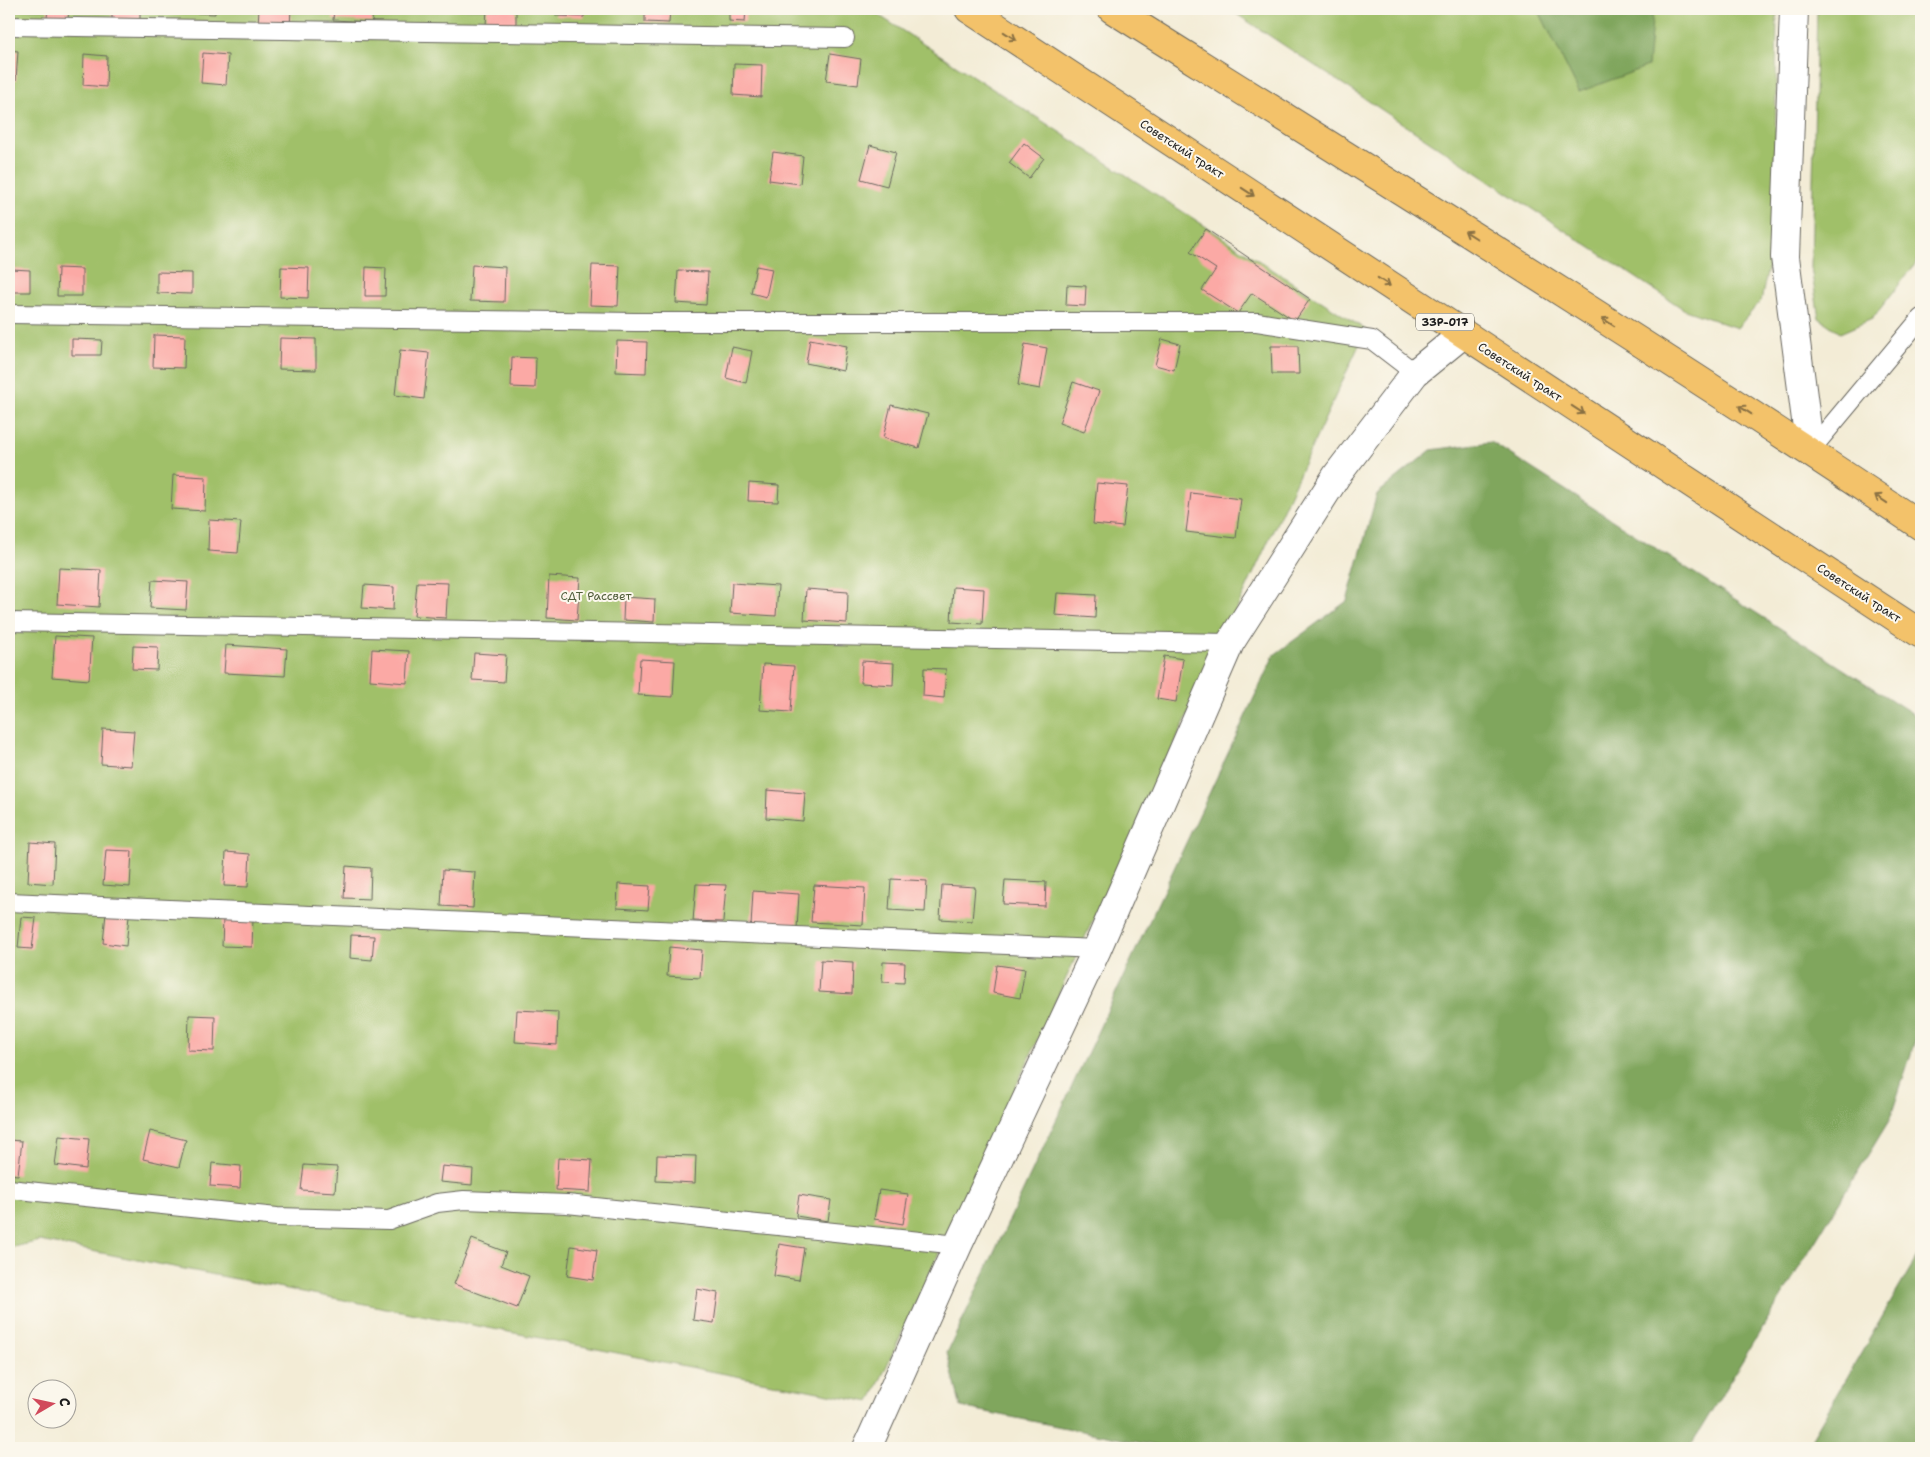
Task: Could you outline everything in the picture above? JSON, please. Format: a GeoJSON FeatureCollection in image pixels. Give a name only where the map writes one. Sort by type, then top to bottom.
{"type":"FeatureCollection","features":[{"type":"Feature","properties":{"kind":"highway","name":"Советский тракт"},"geometry":{"type":"LineString","coordinates":[[969,9],[1921,634]]}},
{"type":"Feature","properties":{"kind":"highway"},"geometry":{"type":"LineString","coordinates":[[1112,9],[1810,451],[1921,526]]}},
{"type":"Feature","properties":{"kind":"street"},"geometry":{"type":"LineString","coordinates":[[1794,9],[1785,257],[1810,451]]}},
{"type":"Feature","properties":{"kind":"street"},"geometry":{"type":"LineString","coordinates":[[867,1448],[958,1245],[1096,949],[1230,643],[1338,475],[1415,373],[1463,334]]}},
{"type":"Feature","properties":{"kind":"lane"},"geometry":{"type":"LineString","coordinates":[[9,26],[845,38]]}},
{"type":"Feature","properties":{"kind":"lane"},"geometry":{"type":"LineString","coordinates":[[9,314],[635,322],[1257,322],[1372,340],[1415,373]]}},
{"type":"Feature","properties":{"kind":"lane"},"geometry":{"type":"LineString","coordinates":[[1810,451],[1921,318]]}},
{"type":"Feature","properties":{"kind":"lane"},"geometry":{"type":"LineString","coordinates":[[9,622],[1230,643]]}},
{"type":"Feature","properties":{"kind":"lane"},"geometry":{"type":"LineString","coordinates":[[9,902],[1096,949]]}},
{"type":"Feature","properties":{"kind":"lane"},"geometry":{"type":"LineString","coordinates":[[9,1189],[277,1217],[389,1220],[437,1203],[464,1200],[567,1204],[958,1245]]}},
{"type":"Feature","properties":{"kind":"green space","name":"СДТ Рассвет"},"geometry":{"type":"Polygon","coordinates":[[[9,9],[869,9],[1366,330],[870,1402],[40,1241],[9,1248],[9,9]]]}},
{"type":"Feature","properties":{"kind":"green space"},"geometry":{"type":"Polygon","coordinates":[[[1229,9],[1777,9],[1774,238],[1761,301],[1737,328],[1685,310],[1229,9]]]}},
{"type":"Feature","properties":{"kind":"green space"},"geometry":{"type":"Polygon","coordinates":[[[1538,9],[1653,9],[1648,66],[1579,92],[1538,9]]]}},
{"type":"Feature","properties":{"kind":"green space"},"geometry":{"type":"Polygon","coordinates":[[[1817,9],[1921,9],[1921,257],[1872,319],[1840,333],[1819,318],[1811,268],[1817,9]]]}},
{"type":"Feature","properties":{"kind":"green space"},"geometry":{"type":"Polygon","coordinates":[[[1491,442],[1921,719],[1921,1023],[1890,1119],[1689,1448],[1167,1448],[961,1407],[947,1353],[1274,655],[1347,601],[1377,494],[1431,450],[1491,442]]]}},
{"type":"Feature","properties":{"kind":"green space"},"geometry":{"type":"Polygon","coordinates":[[[1921,1250],[1921,1448],[1806,1448],[1921,1250]]]}},
{"type":"Feature","properties":{"kind":"building"},"geometry":{"type":"Polygon","coordinates":[[[48,9],[69,9],[68,19],[47,18],[48,9]]]}},
{"type":"Feature","properties":{"kind":"building"},"geometry":{"type":"Polygon","coordinates":[[[112,9],[140,9],[140,20],[112,19],[112,9]]]}},
{"type":"Feature","properties":{"kind":"building"},"geometry":{"type":"Polygon","coordinates":[[[194,9],[215,9],[215,14],[194,13],[194,9]]]}},
{"type":"Feature","properties":{"kind":"building"},"geometry":{"type":"Polygon","coordinates":[[[259,9],[291,9],[290,26],[258,24],[259,9]]]}},
{"type":"Feature","properties":{"kind":"building"},"geometry":{"type":"Polygon","coordinates":[[[334,9],[373,9],[372,22],[333,20],[334,9]]]}},
{"type":"Feature","properties":{"kind":"building"},"geometry":{"type":"Polygon","coordinates":[[[487,9],[516,9],[516,26],[486,25],[487,9]]]}},
{"type":"Feature","properties":{"kind":"building"},"geometry":{"type":"Polygon","coordinates":[[[557,9],[585,9],[584,17],[556,16],[557,9]]]}},
{"type":"Feature","properties":{"kind":"building"},"geometry":{"type":"Polygon","coordinates":[[[645,9],[670,9],[669,23],[645,22],[645,9]]]}},
{"type":"Feature","properties":{"kind":"building"},"geometry":{"type":"Polygon","coordinates":[[[729,9],[746,9],[745,22],[729,21],[729,9]]]}},
{"type":"Feature","properties":{"kind":"building"},"geometry":{"type":"Polygon","coordinates":[[[9,50],[18,51],[16,80],[9,79],[9,50]]]}},
{"type":"Feature","properties":{"kind":"building"},"geometry":{"type":"Polygon","coordinates":[[[203,53],[228,55],[226,85],[201,83],[203,53]]]}},
{"type":"Feature","properties":{"kind":"building"},"geometry":{"type":"Polygon","coordinates":[[[84,54],[107,56],[106,87],[83,85],[84,54]]]}},
{"type":"Feature","properties":{"kind":"building"},"geometry":{"type":"Polygon","coordinates":[[[830,54],[861,59],[858,85],[826,81],[830,54]]]}},
{"type":"Feature","properties":{"kind":"building"},"geometry":{"type":"Polygon","coordinates":[[[734,64],[762,65],[761,97],[733,95],[734,64]]]}},
{"type":"Feature","properties":{"kind":"building"},"geometry":{"type":"Polygon","coordinates":[[[1024,143],[1044,158],[1029,178],[1009,163],[1024,143]]]}},
{"type":"Feature","properties":{"kind":"building"},"geometry":{"type":"Polygon","coordinates":[[[870,145],[896,152],[887,186],[861,179],[870,145]]]}},
{"type":"Feature","properties":{"kind":"building"},"geometry":{"type":"Polygon","coordinates":[[[773,152],[803,156],[800,184],[769,180],[773,152]]]}},
{"type":"Feature","properties":{"kind":"building"},"geometry":{"type":"Polygon","coordinates":[[[1206,229],[1310,299],[1295,321],[1252,293],[1238,313],[1202,290],[1216,269],[1190,252],[1206,229]]]}},
{"type":"Feature","properties":{"kind":"building"},"geometry":{"type":"Polygon","coordinates":[[[472,265],[505,267],[504,302],[470,301],[472,265]]]}},
{"type":"Feature","properties":{"kind":"building"},"geometry":{"type":"Polygon","coordinates":[[[592,265],[620,266],[618,306],[590,305],[592,265]]]}},
{"type":"Feature","properties":{"kind":"building"},"geometry":{"type":"Polygon","coordinates":[[[756,266],[772,269],[766,297],[751,293],[756,266]]]}},
{"type":"Feature","properties":{"kind":"building"},"geometry":{"type":"Polygon","coordinates":[[[281,267],[309,268],[308,298],[280,297],[281,267]]]}},
{"type":"Feature","properties":{"kind":"building"},"geometry":{"type":"Polygon","coordinates":[[[366,267],[386,268],[385,296],[365,296],[366,267]]]}},
{"type":"Feature","properties":{"kind":"building"},"geometry":{"type":"Polygon","coordinates":[[[58,268],[82,269],[82,296],[57,296],[58,268]]]}},
{"type":"Feature","properties":{"kind":"building"},"geometry":{"type":"Polygon","coordinates":[[[11,269],[30,270],[30,292],[11,292],[11,269]]]}},
{"type":"Feature","properties":{"kind":"building"},"geometry":{"type":"Polygon","coordinates":[[[678,271],[708,272],[706,305],[676,303],[678,271]]]}},
{"type":"Feature","properties":{"kind":"building"},"geometry":{"type":"Polygon","coordinates":[[[157,272],[192,273],[192,294],[157,293],[157,272]]]}},
{"type":"Feature","properties":{"kind":"building"},"geometry":{"type":"Polygon","coordinates":[[[1067,285],[1086,286],[1085,306],[1066,305],[1067,285]]]}},
{"type":"Feature","properties":{"kind":"building"},"geometry":{"type":"Polygon","coordinates":[[[154,335],[185,336],[184,368],[153,367],[154,335]]]}},
{"type":"Feature","properties":{"kind":"building"},"geometry":{"type":"Polygon","coordinates":[[[280,338],[316,339],[316,370],[279,369],[280,338]]]}},
{"type":"Feature","properties":{"kind":"building"},"geometry":{"type":"Polygon","coordinates":[[[72,339],[102,340],[101,355],[72,355],[72,339]]]}},
{"type":"Feature","properties":{"kind":"building"},"geometry":{"type":"Polygon","coordinates":[[[810,339],[847,346],[843,371],[806,363],[810,339]]]}},
{"type":"Feature","properties":{"kind":"building"},"geometry":{"type":"Polygon","coordinates":[[[1162,339],[1180,344],[1174,370],[1155,365],[1162,339]]]}},
{"type":"Feature","properties":{"kind":"building"},"geometry":{"type":"Polygon","coordinates":[[[617,341],[647,342],[646,373],[616,372],[617,341]]]}},
{"type":"Feature","properties":{"kind":"building"},"geometry":{"type":"Polygon","coordinates":[[[1025,344],[1047,348],[1040,389],[1018,385],[1025,344]]]}},
{"type":"Feature","properties":{"kind":"building"},"geometry":{"type":"Polygon","coordinates":[[[1271,346],[1298,346],[1299,374],[1272,374],[1271,346]]]}},
{"type":"Feature","properties":{"kind":"building"},"geometry":{"type":"Polygon","coordinates":[[[732,347],[752,351],[746,383],[726,378],[732,347]]]}},
{"type":"Feature","properties":{"kind":"building"},"geometry":{"type":"Polygon","coordinates":[[[400,350],[429,353],[424,399],[395,395],[400,350]]]}},
{"type":"Feature","properties":{"kind":"building"},"geometry":{"type":"Polygon","coordinates":[[[512,357],[536,358],[535,388],[511,387],[512,357]]]}},
{"type":"Feature","properties":{"kind":"building"},"geometry":{"type":"Polygon","coordinates":[[[1073,382],[1099,391],[1084,432],[1059,423],[1073,382]]]}},
{"type":"Feature","properties":{"kind":"building"},"geometry":{"type":"Polygon","coordinates":[[[891,405],[928,414],[919,448],[883,438],[891,405]]]}},
{"type":"Feature","properties":{"kind":"building"},"geometry":{"type":"Polygon","coordinates":[[[173,475],[206,477],[205,511],[171,509],[173,475]]]}},
{"type":"Feature","properties":{"kind":"building"},"geometry":{"type":"Polygon","coordinates":[[[749,483],[779,485],[778,502],[748,501],[749,483]]]}},
{"type":"Feature","properties":{"kind":"building"},"geometry":{"type":"Polygon","coordinates":[[[1097,483],[1128,486],[1123,527],[1093,524],[1097,483]]]}},
{"type":"Feature","properties":{"kind":"building"},"geometry":{"type":"Polygon","coordinates":[[[1191,493],[1241,499],[1236,538],[1186,532],[1191,493]]]}},
{"type":"Feature","properties":{"kind":"building"},"geometry":{"type":"Polygon","coordinates":[[[209,520],[241,522],[238,553],[208,551],[209,520]]]}},
{"type":"Feature","properties":{"kind":"building"},"geometry":{"type":"Polygon","coordinates":[[[59,568],[101,570],[99,607],[57,604],[59,568]]]}},
{"type":"Feature","properties":{"kind":"building"},"geometry":{"type":"Polygon","coordinates":[[[549,576],[580,578],[577,620],[547,618],[549,576]]]}},
{"type":"Feature","properties":{"kind":"building"},"geometry":{"type":"Polygon","coordinates":[[[152,580],[188,582],[186,610],[150,608],[152,580]]]}},
{"type":"Feature","properties":{"kind":"building"},"geometry":{"type":"Polygon","coordinates":[[[417,582],[448,583],[446,618],[414,616],[417,582]]]}},
{"type":"Feature","properties":{"kind":"building"},"geometry":{"type":"Polygon","coordinates":[[[732,583],[778,586],[776,616],[730,613],[732,583]]]}},
{"type":"Feature","properties":{"kind":"building"},"geometry":{"type":"Polygon","coordinates":[[[364,585],[394,587],[393,610],[362,608],[364,585]]]}},
{"type":"Feature","properties":{"kind":"building"},"geometry":{"type":"Polygon","coordinates":[[[953,587],[984,589],[982,624],[951,622],[953,587]]]}},
{"type":"Feature","properties":{"kind":"building"},"geometry":{"type":"Polygon","coordinates":[[[806,589],[848,592],[847,623],[804,620],[806,589]]]}},
{"type":"Feature","properties":{"kind":"building"},"geometry":{"type":"Polygon","coordinates":[[[1057,593],[1096,595],[1095,618],[1055,615],[1057,593]]]}},
{"type":"Feature","properties":{"kind":"building"},"geometry":{"type":"Polygon","coordinates":[[[624,597],[655,599],[654,622],[623,620],[624,597]]]}},
{"type":"Feature","properties":{"kind":"building"},"geometry":{"type":"Polygon","coordinates":[[[55,636],[92,638],[89,680],[52,677],[55,636]]]}},
{"type":"Feature","properties":{"kind":"building"},"geometry":{"type":"Polygon","coordinates":[[[226,645],[287,649],[285,676],[224,673],[226,645]]]}},
{"type":"Feature","properties":{"kind":"building"},"geometry":{"type":"Polygon","coordinates":[[[133,646],[158,647],[157,670],[132,669],[133,646]]]}},
{"type":"Feature","properties":{"kind":"building"},"geometry":{"type":"Polygon","coordinates":[[[372,649],[409,651],[407,683],[370,680],[372,649]]]}},
{"type":"Feature","properties":{"kind":"building"},"geometry":{"type":"Polygon","coordinates":[[[474,653],[506,655],[504,682],[472,680],[474,653]]]}},
{"type":"Feature","properties":{"kind":"building"},"geometry":{"type":"Polygon","coordinates":[[[1164,656],[1183,659],[1176,702],[1157,699],[1164,656]]]}},
{"type":"Feature","properties":{"kind":"building"},"geometry":{"type":"Polygon","coordinates":[[[640,659],[675,661],[673,697],[638,695],[640,659]]]}},
{"type":"Feature","properties":{"kind":"building"},"geometry":{"type":"Polygon","coordinates":[[[862,661],[894,663],[893,685],[861,683],[862,661]]]}},
{"type":"Feature","properties":{"kind":"building"},"geometry":{"type":"Polygon","coordinates":[[[763,664],[794,666],[791,712],[760,710],[763,664]]]}},
{"type":"Feature","properties":{"kind":"building"},"geometry":{"type":"Polygon","coordinates":[[[924,668],[946,669],[944,698],[923,696],[924,668]]]}},
{"type":"Feature","properties":{"kind":"building"},"geometry":{"type":"Polygon","coordinates":[[[103,729],[134,731],[131,766],[101,764],[103,729]]]}},
{"type":"Feature","properties":{"kind":"building"},"geometry":{"type":"Polygon","coordinates":[[[767,790],[805,793],[803,821],[766,818],[767,790]]]}},
{"type":"Feature","properties":{"kind":"building"},"geometry":{"type":"Polygon","coordinates":[[[30,842],[55,844],[53,884],[28,882],[30,842]]]}},
{"type":"Feature","properties":{"kind":"building"},"geometry":{"type":"Polygon","coordinates":[[[106,850],[132,851],[130,887],[103,885],[106,850]]]}},
{"type":"Feature","properties":{"kind":"building"},"geometry":{"type":"Polygon","coordinates":[[[226,852],[250,854],[248,887],[224,886],[226,852]]]}},
{"type":"Feature","properties":{"kind":"building"},"geometry":{"type":"Polygon","coordinates":[[[346,866],[371,868],[370,899],[344,898],[346,866]]]}},
{"type":"Feature","properties":{"kind":"building"},"geometry":{"type":"Polygon","coordinates":[[[443,870],[475,872],[473,908],[441,906],[443,870]]]}},
{"type":"Feature","properties":{"kind":"building"},"geometry":{"type":"Polygon","coordinates":[[[891,879],[927,881],[925,912],[889,910],[891,879]]]}},
{"type":"Feature","properties":{"kind":"building"},"geometry":{"type":"Polygon","coordinates":[[[1005,880],[1046,882],[1045,906],[1003,904],[1005,880]]]}},
{"type":"Feature","properties":{"kind":"building"},"geometry":{"type":"Polygon","coordinates":[[[618,884],[650,886],[648,910],[617,908],[618,884]]]}},
{"type":"Feature","properties":{"kind":"building"},"geometry":{"type":"Polygon","coordinates":[[[696,884],[726,885],[723,922],[693,921],[696,884]]]}},
{"type":"Feature","properties":{"kind":"building"},"geometry":{"type":"Polygon","coordinates":[[[814,885],[865,888],[863,925],[811,922],[814,885]]]}},
{"type":"Feature","properties":{"kind":"building"},"geometry":{"type":"Polygon","coordinates":[[[942,885],[975,887],[972,921],[940,919],[942,885]]]}},
{"type":"Feature","properties":{"kind":"building"},"geometry":{"type":"Polygon","coordinates":[[[753,891],[799,894],[797,929],[751,926],[753,891]]]}},
{"type":"Feature","properties":{"kind":"building"},"geometry":{"type":"Polygon","coordinates":[[[106,913],[129,916],[126,946],[103,943],[106,913]]]}},
{"type":"Feature","properties":{"kind":"building"},"geometry":{"type":"Polygon","coordinates":[[[21,917],[36,918],[32,949],[18,948],[21,917]]]}},
{"type":"Feature","properties":{"kind":"building"},"geometry":{"type":"Polygon","coordinates":[[[223,919],[253,920],[252,947],[222,946],[223,919]]]}},
{"type":"Feature","properties":{"kind":"building"},"geometry":{"type":"Polygon","coordinates":[[[351,935],[374,936],[372,960],[350,958],[351,935]]]}},
{"type":"Feature","properties":{"kind":"building"},"geometry":{"type":"Polygon","coordinates":[[[669,947],[702,950],[700,978],[667,976],[669,947]]]}},
{"type":"Feature","properties":{"kind":"building"},"geometry":{"type":"Polygon","coordinates":[[[821,960],[853,962],[852,994],[819,992],[821,960]]]}},
{"type":"Feature","properties":{"kind":"building"},"geometry":{"type":"Polygon","coordinates":[[[883,962],[905,963],[904,983],[882,982],[883,962]]]}},
{"type":"Feature","properties":{"kind":"building"},"geometry":{"type":"Polygon","coordinates":[[[997,965],[1025,969],[1020,998],[993,993],[997,965]]]}},
{"type":"Feature","properties":{"kind":"building"},"geometry":{"type":"Polygon","coordinates":[[[517,1010],[558,1012],[557,1045],[515,1042],[517,1010]]]}},
{"type":"Feature","properties":{"kind":"building"},"geometry":{"type":"Polygon","coordinates":[[[189,1015],[215,1016],[214,1051],[188,1050],[189,1015]]]}},
{"type":"Feature","properties":{"kind":"building"},"geometry":{"type":"Polygon","coordinates":[[[150,1131],[186,1140],[179,1167],[143,1159],[150,1131]]]}},
{"type":"Feature","properties":{"kind":"building"},"geometry":{"type":"Polygon","coordinates":[[[59,1136],[89,1139],[86,1169],[55,1165],[59,1136]]]}},
{"type":"Feature","properties":{"kind":"building"},"geometry":{"type":"Polygon","coordinates":[[[9,1140],[22,1141],[18,1175],[9,1174],[9,1140]]]}},
{"type":"Feature","properties":{"kind":"building"},"geometry":{"type":"Polygon","coordinates":[[[657,1155],[696,1156],[695,1183],[656,1181],[657,1155]]]}},
{"type":"Feature","properties":{"kind":"building"},"geometry":{"type":"Polygon","coordinates":[[[558,1158],[592,1160],[590,1192],[556,1190],[558,1158]]]}},
{"type":"Feature","properties":{"kind":"building"},"geometry":{"type":"Polygon","coordinates":[[[212,1163],[241,1166],[240,1188],[210,1186],[212,1163]]]}},
{"type":"Feature","properties":{"kind":"building"},"geometry":{"type":"Polygon","coordinates":[[[304,1165],[337,1167],[335,1192],[301,1190],[304,1165]]]}},
{"type":"Feature","properties":{"kind":"building"},"geometry":{"type":"Polygon","coordinates":[[[442,1166],[473,1169],[472,1185],[440,1182],[442,1166]]]}},
{"type":"Feature","properties":{"kind":"building"},"geometry":{"type":"Polygon","coordinates":[[[879,1190],[908,1194],[903,1224],[874,1219],[879,1190]]]}},
{"type":"Feature","properties":{"kind":"building"},"geometry":{"type":"Polygon","coordinates":[[[799,1195],[831,1200],[828,1221],[796,1216],[799,1195]]]}},
{"type":"Feature","properties":{"kind":"building"},"geometry":{"type":"Polygon","coordinates":[[[472,1239],[506,1252],[501,1265],[529,1276],[517,1308],[454,1284],[472,1239]]]}},
{"type":"Feature","properties":{"kind":"building"},"geometry":{"type":"Polygon","coordinates":[[[779,1244],[804,1248],[799,1280],[774,1276],[779,1244]]]}},
{"type":"Feature","properties":{"kind":"building"},"geometry":{"type":"Polygon","coordinates":[[[571,1246],[597,1250],[593,1280],[567,1276],[571,1246]]]}},
{"type":"Feature","properties":{"kind":"building"},"geometry":{"type":"Polygon","coordinates":[[[697,1289],[718,1293],[714,1323],[693,1320],[697,1289]]]}}]}
